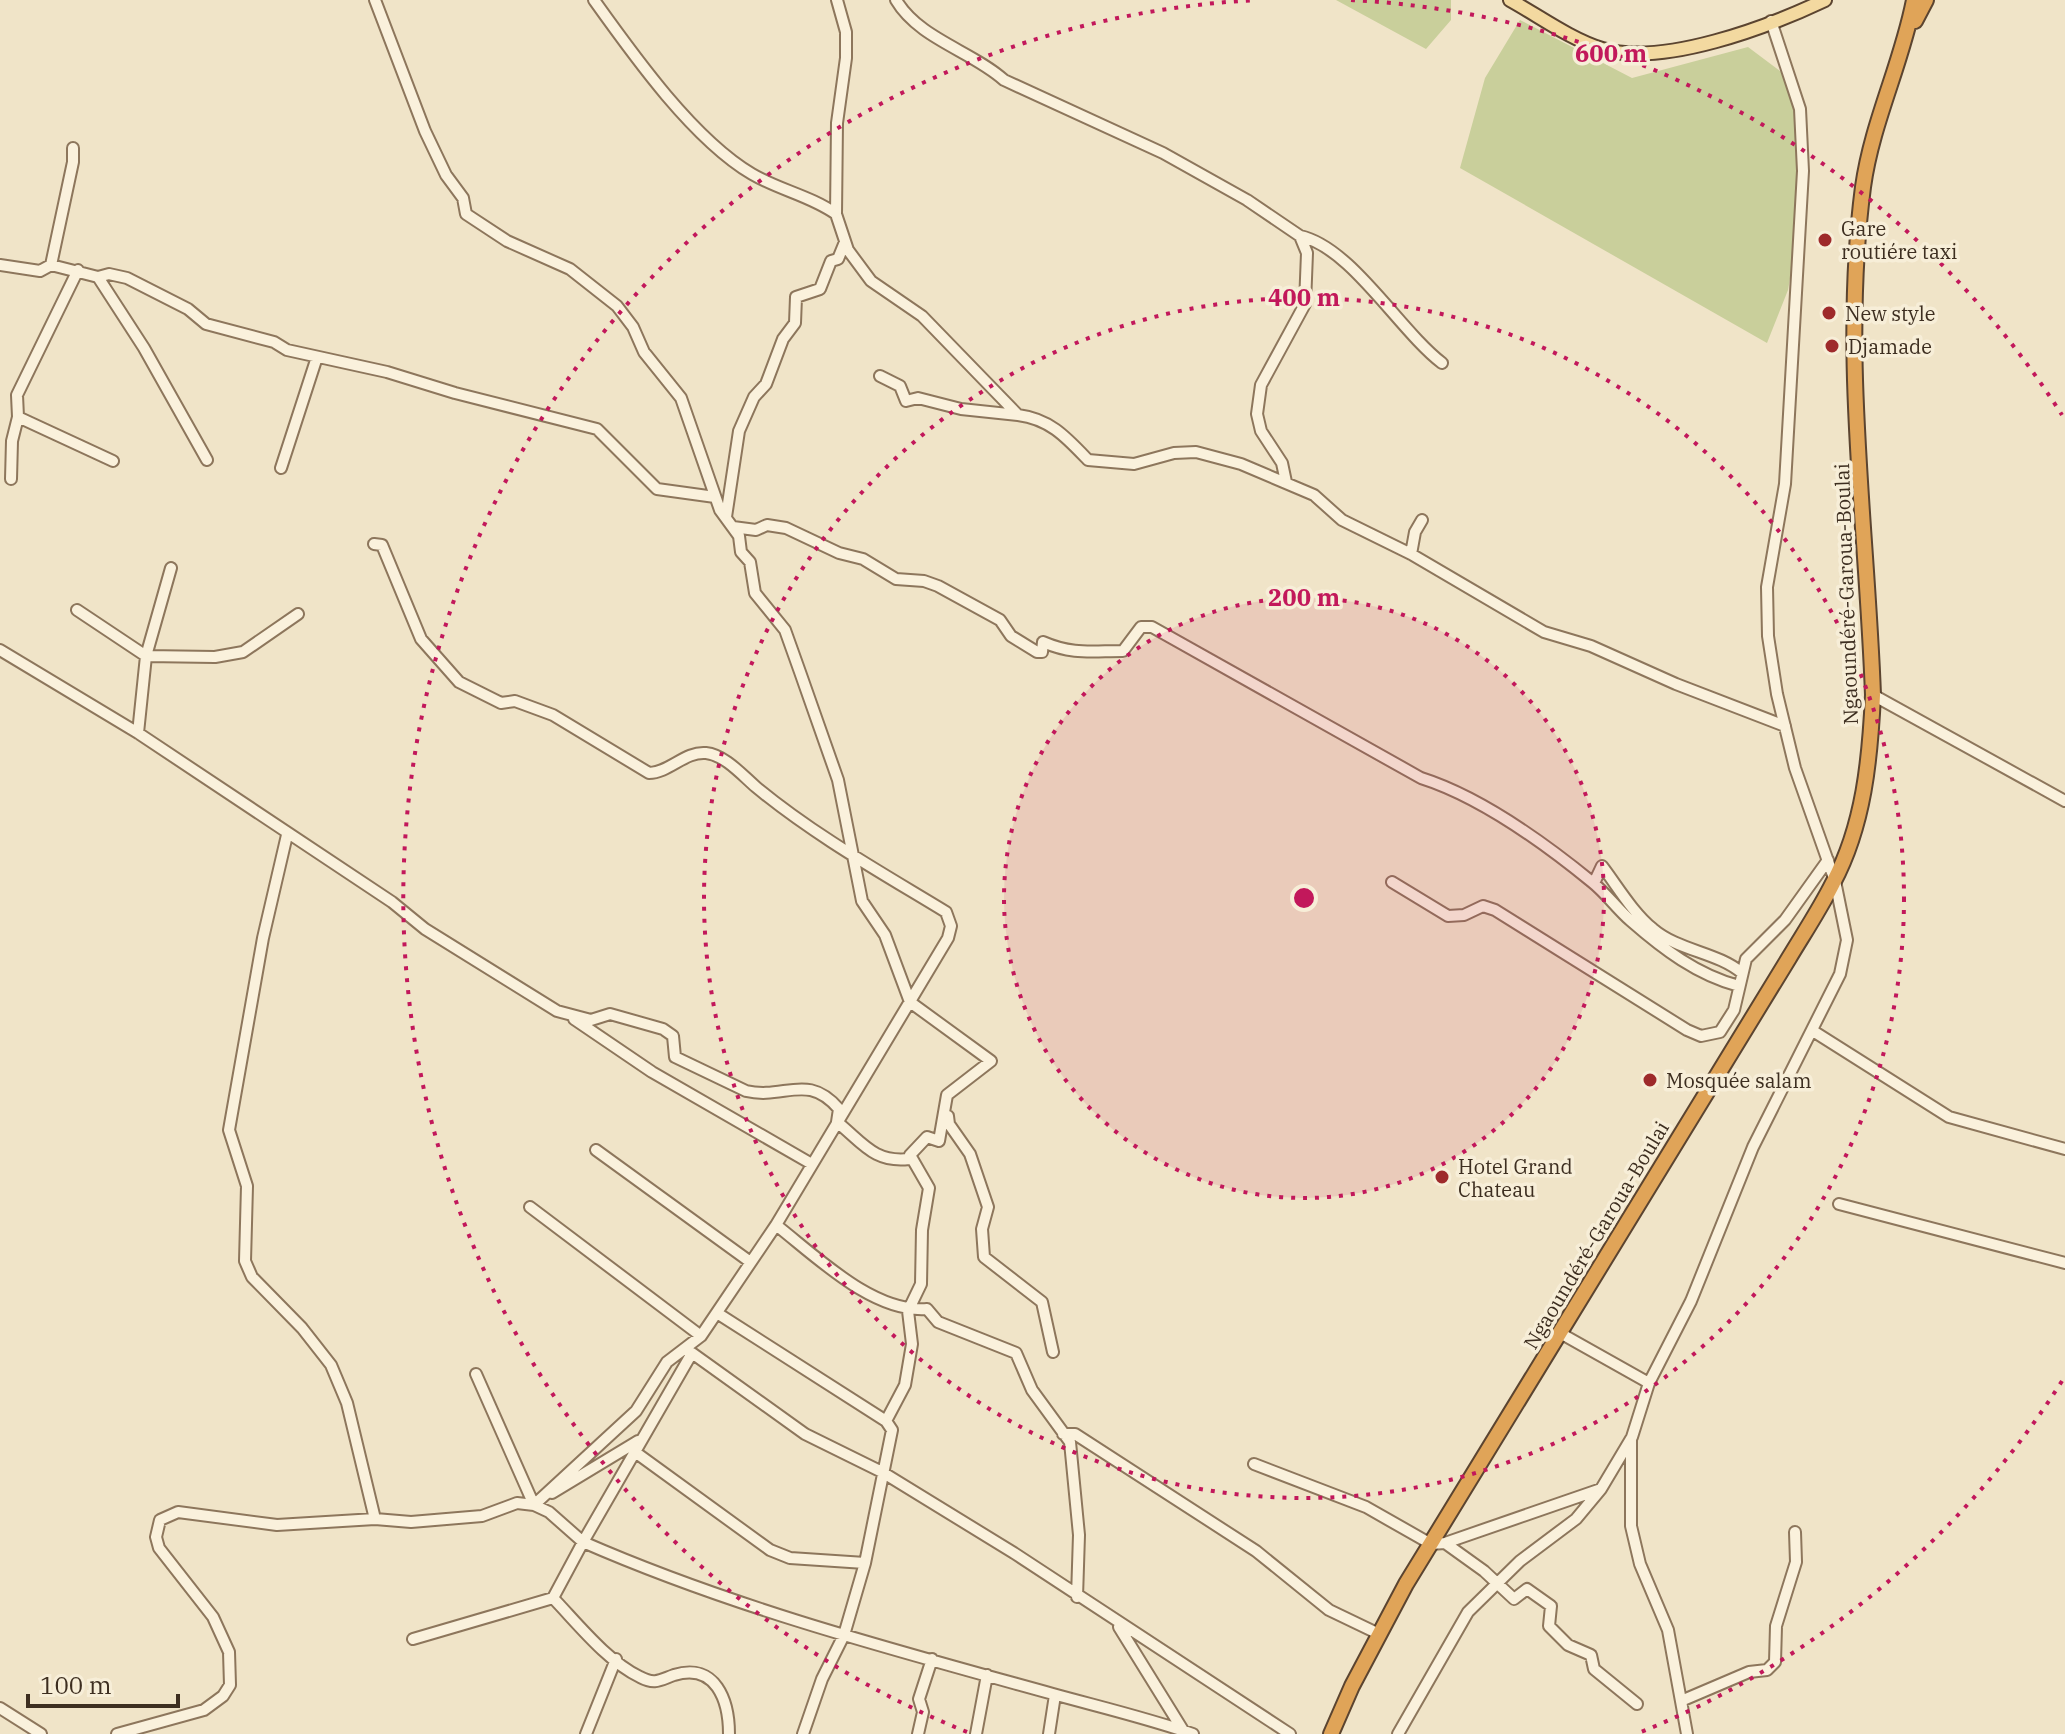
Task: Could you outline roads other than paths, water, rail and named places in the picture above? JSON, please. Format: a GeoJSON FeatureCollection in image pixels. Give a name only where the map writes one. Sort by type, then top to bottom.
{"type":"FeatureCollection","features":[{"type":"Feature","properties":{"kind":"highway"},"geometry":{"type":"LineString","coordinates":[[1901,0],[1911,17]]}},
{"type":"Feature","properties":{"kind":"highway","name":"Ngaoundéré-Garoua-Boulai"},"geometry":{"type":"LineString","coordinates":[[1331,1734],[1379,1634],[1438,1544],[1560,1333],[1835,881],[1861,804],[1870,750],[1873,695],[1853,318],[1856,252],[1864,183],[1884,102],[1907,35],[1914,0]]}},
{"type":"Feature","properties":{"kind":"highway","name":"Ngaoundéré-Garoua-Boulai"},"geometry":{"type":"LineString","coordinates":[[1907,35],[1926,0]]}},
{"type":"Feature","properties":{"kind":"main road"},"geometry":{"type":"LineString","coordinates":[[1510,0],[1600,48],[1638,56],[1670,52],[1771,21],[1825,0]]}},
{"type":"Feature","properties":{"kind":"street"},"geometry":{"type":"LineString","coordinates":[[375,0],[425,131],[446,175],[463,198],[466,214],[507,241],[570,269],[617,306],[633,327],[644,352],[681,398],[715,497],[733,527],[741,552],[750,562],[755,593],[785,630],[838,780],[862,901],[885,935],[910,1002],[991,1061],[947,1095],[949,1124],[970,1154],[988,1207],[982,1229],[984,1257],[1042,1302],[1053,1352]]}},
{"type":"Feature","properties":{"kind":"street"},"geometry":{"type":"LineString","coordinates":[[594,0],[658,85],[717,146],[753,175],[836,214]]}},
{"type":"Feature","properties":{"kind":"street"},"geometry":{"type":"LineString","coordinates":[[837,0],[846,32],[846,58],[837,123],[836,214],[845,242],[871,281],[922,316],[1018,415]]}},
{"type":"Feature","properties":{"kind":"street"},"geometry":{"type":"LineString","coordinates":[[896,0],[924,28],[988,66],[1004,80],[1163,153],[1247,200],[1300,236],[1316,239],[1359,274],[1422,348],[1442,363]]}},
{"type":"Feature","properties":{"kind":"street"},"geometry":{"type":"LineString","coordinates":[[1398,1734],[1468,1612],[1520,1561],[1576,1519],[1601,1489],[1632,1437],[1649,1383],[1697,1288],[1753,1147],[1840,974],[1847,940],[1835,881],[1795,768],[1768,636],[1767,587],[1785,484],[1803,171],[1800,109],[1771,21]]}},
{"type":"Feature","properties":{"kind":"street"},"geometry":{"type":"LineString","coordinates":[[51,265],[73,162],[73,148]]}},
{"type":"Feature","properties":{"kind":"street"},"geometry":{"type":"LineString","coordinates":[[1286,482],[1282,474],[1284,466],[1261,431],[1257,414],[1261,385],[1305,304],[1307,253],[1300,236]]}},
{"type":"Feature","properties":{"kind":"street"},"geometry":{"type":"LineString","coordinates":[[726,517],[739,431],[754,397],[770,376],[783,339],[795,323],[796,297],[820,289],[831,261],[838,259],[845,242]]}},
{"type":"Feature","properties":{"kind":"street"},"geometry":{"type":"LineString","coordinates":[[0,265],[40,271],[51,265],[98,277],[109,274],[127,278],[188,309],[206,324],[317,357],[387,372],[455,393],[597,429],[657,489],[715,497]]}},
{"type":"Feature","properties":{"kind":"street"},"geometry":{"type":"LineString","coordinates":[[11,479],[12,441],[18,417],[17,395],[78,270]]}},
{"type":"Feature","properties":{"kind":"street"},"geometry":{"type":"LineString","coordinates":[[98,277],[144,348],[207,460]]}},
{"type":"Feature","properties":{"kind":"street"},"geometry":{"type":"LineString","coordinates":[[281,468],[317,357]]}},
{"type":"Feature","properties":{"kind":"street"},"geometry":{"type":"LineString","coordinates":[[880,376],[900,386],[906,401],[918,398],[961,409],[1036,417],[1063,432],[1088,460],[1134,464],[1174,453],[1196,452],[1219,456],[1314,495],[1342,520],[1411,554],[1544,632],[1591,646],[1676,684],[1785,726]]}},
{"type":"Feature","properties":{"kind":"street"},"geometry":{"type":"LineString","coordinates":[[18,417],[113,461]]}},
{"type":"Feature","properties":{"kind":"street"},"geometry":{"type":"LineString","coordinates":[[1411,554],[1415,532],[1422,520]]}},
{"type":"Feature","properties":{"kind":"street"},"geometry":{"type":"LineString","coordinates":[[733,527],[756,530],[767,525],[786,528],[839,553],[863,559],[896,579],[924,581],[938,586],[1000,620],[1017,642],[1037,652],[1042,652],[1043,642],[1076,654],[1099,649],[1123,651],[1141,627],[1152,627],[1421,778],[1469,795],[1594,883],[1631,921],[1692,968],[1713,980],[1739,986]]}},
{"type":"Feature","properties":{"kind":"street"},"geometry":{"type":"LineString","coordinates":[[374,544],[382,545],[421,639],[432,655],[471,691],[501,703],[515,701],[553,715],[649,773],[708,753],[725,760],[773,801],[851,854],[946,912],[951,926],[948,938],[810,1163],[776,1225],[701,1336],[667,1362],[636,1411],[534,1505]]}},
{"type":"Feature","properties":{"kind":"street"},"geometry":{"type":"LineString","coordinates":[[138,733],[146,656],[171,568]]}},
{"type":"Feature","properties":{"kind":"street"},"geometry":{"type":"LineString","coordinates":[[77,610],[146,656],[215,657],[243,652],[298,614]]}},
{"type":"Feature","properties":{"kind":"street"},"geometry":{"type":"LineString","coordinates":[[0,650],[138,733],[392,902],[425,929],[572,1017],[652,1072],[810,1163]]}},
{"type":"Feature","properties":{"kind":"street"},"geometry":{"type":"LineString","coordinates":[[1873,695],[2011,768],[2065,801]]}},
{"type":"Feature","properties":{"kind":"street"},"geometry":{"type":"LineString","coordinates":[[287,835],[263,938],[229,1130],[247,1186],[245,1261],[252,1277],[302,1328],[331,1365],[347,1403],[375,1519]]}},
{"type":"Feature","properties":{"kind":"street"},"geometry":{"type":"LineString","coordinates":[[1392,882],[1448,916],[1464,915],[1483,906],[1495,910],[1701,1036],[1720,1032],[1734,1010],[1746,959],[1785,920],[1828,860]]}},
{"type":"Feature","properties":{"kind":"street"},"geometry":{"type":"LineString","coordinates":[[1594,883],[1602,866],[1654,931],[1728,961],[1742,973]]}},
{"type":"Feature","properties":{"kind":"street"},"geometry":{"type":"LineString","coordinates":[[572,1017],[591,1020],[610,1014],[663,1029],[673,1036],[675,1057],[693,1067],[758,1094],[808,1088],[818,1091],[839,1109],[837,1122]]}},
{"type":"Feature","properties":{"kind":"street"},"geometry":{"type":"LineString","coordinates":[[1813,1031],[1949,1117],[2065,1149]]}},
{"type":"Feature","properties":{"kind":"street"},"geometry":{"type":"LineString","coordinates":[[837,1122],[876,1156],[909,1159],[927,1137],[939,1141],[947,1102]]}},
{"type":"Feature","properties":{"kind":"street"},"geometry":{"type":"LineString","coordinates":[[596,1150],[749,1261]]}},
{"type":"Feature","properties":{"kind":"street"},"geometry":{"type":"LineString","coordinates":[[886,1421],[905,1385],[912,1344],[908,1311],[921,1284],[922,1230],[929,1188],[910,1155]]}},
{"type":"Feature","properties":{"kind":"street"},"geometry":{"type":"LineString","coordinates":[[1839,1204],[2065,1263]]}},
{"type":"Feature","properties":{"kind":"street"},"geometry":{"type":"LineString","coordinates":[[530,1207],[701,1336]]}},
{"type":"Feature","properties":{"kind":"street"},"geometry":{"type":"LineString","coordinates":[[776,1225],[881,1303],[908,1311],[927,1309],[938,1322],[1016,1353],[1032,1390],[1072,1451],[1074,1513],[1079,1535],[1077,1597]]}},
{"type":"Feature","properties":{"kind":"street"},"geometry":{"type":"LineString","coordinates":[[717,1313],[886,1421],[892,1430],[865,1563],[844,1635],[822,1679],[803,1734]]}},
{"type":"Feature","properties":{"kind":"street"},"geometry":{"type":"LineString","coordinates":[[1560,1333],[1649,1383]]}},
{"type":"Feature","properties":{"kind":"street"},"geometry":{"type":"LineString","coordinates":[[413,1639],[553,1598],[692,1353],[805,1434],[882,1472],[1054,1578],[1116,1623],[1290,1734]]}},
{"type":"Feature","properties":{"kind":"street"},"geometry":{"type":"LineString","coordinates":[[476,1374],[534,1505]]}},
{"type":"Feature","properties":{"kind":"street"},"geometry":{"type":"LineString","coordinates":[[1063,1434],[1075,1434],[1256,1551],[1329,1610],[1379,1634]]}},
{"type":"Feature","properties":{"kind":"street"},"geometry":{"type":"LineString","coordinates":[[534,1505],[631,1448],[645,1435]]}},
{"type":"Feature","properties":{"kind":"street"},"geometry":{"type":"LineString","coordinates":[[1632,1437],[1631,1526],[1640,1564],[1668,1630],[1687,1734]]}},
{"type":"Feature","properties":{"kind":"street"},"geometry":{"type":"LineString","coordinates":[[635,1452],[770,1550],[790,1558],[865,1563]]}},
{"type":"Feature","properties":{"kind":"street"},"geometry":{"type":"LineString","coordinates":[[1254,1464],[1366,1507],[1438,1544],[1514,1599],[1527,1589],[1551,1606],[1549,1626],[1568,1645],[1591,1655],[1594,1669],[1637,1704]]}},
{"type":"Feature","properties":{"kind":"street"},"geometry":{"type":"LineString","coordinates":[[1438,1544],[1601,1489]]}},
{"type":"Feature","properties":{"kind":"street"},"geometry":{"type":"LineString","coordinates":[[117,1734],[204,1710],[223,1696],[232,1674],[229,1652],[213,1617],[159,1548],[155,1530],[160,1520],[178,1512],[277,1525],[375,1519],[411,1522],[482,1516],[517,1503],[534,1505],[563,1523],[583,1542],[672,1581],[844,1635],[1187,1733]]}},
{"type":"Feature","properties":{"kind":"street"},"geometry":{"type":"LineString","coordinates":[[1681,1701],[1749,1672],[1767,1670],[1775,1662],[1776,1626],[1796,1562],[1795,1532]]}},
{"type":"Feature","properties":{"kind":"street"},"geometry":{"type":"LineString","coordinates":[[553,1598],[616,1659],[642,1678],[658,1683],[693,1672],[712,1679],[724,1694],[729,1711],[729,1734]]}},
{"type":"Feature","properties":{"kind":"street"},"geometry":{"type":"LineString","coordinates":[[1116,1623],[1187,1733]]}},
{"type":"Feature","properties":{"kind":"street"},"geometry":{"type":"LineString","coordinates":[[586,1734],[616,1659]]}},
{"type":"Feature","properties":{"kind":"street"},"geometry":{"type":"LineString","coordinates":[[918,1734],[923,1712],[919,1699],[932,1659]]}},
{"type":"Feature","properties":{"kind":"street"},"geometry":{"type":"LineString","coordinates":[[976,1734],[987,1675]]}},
{"type":"Feature","properties":{"kind":"street"},"geometry":{"type":"LineString","coordinates":[[1049,1734],[1055,1695]]}},
{"type":"Feature","properties":{"kind":"street"},"geometry":{"type":"LineString","coordinates":[[0,1708],[41,1734]]}},
{"type":"Feature","properties":{"kind":"place","name":"Gare routiére taxi"},"geometry":{"type":"Point","coordinates":[1825,240]}},
{"type":"Feature","properties":{"kind":"place","name":"New style"},"geometry":{"type":"Point","coordinates":[1829,313]}},
{"type":"Feature","properties":{"kind":"place","name":"Djamade"},"geometry":{"type":"Point","coordinates":[1832,346]}},
{"type":"Feature","properties":{"kind":"place","name":"Mosquée salam"},"geometry":{"type":"Point","coordinates":[1650,1080]}},
{"type":"Feature","properties":{"kind":"place","name":"Hotel Grand Chateau"},"geometry":{"type":"Point","coordinates":[1442,1177]}}]}
